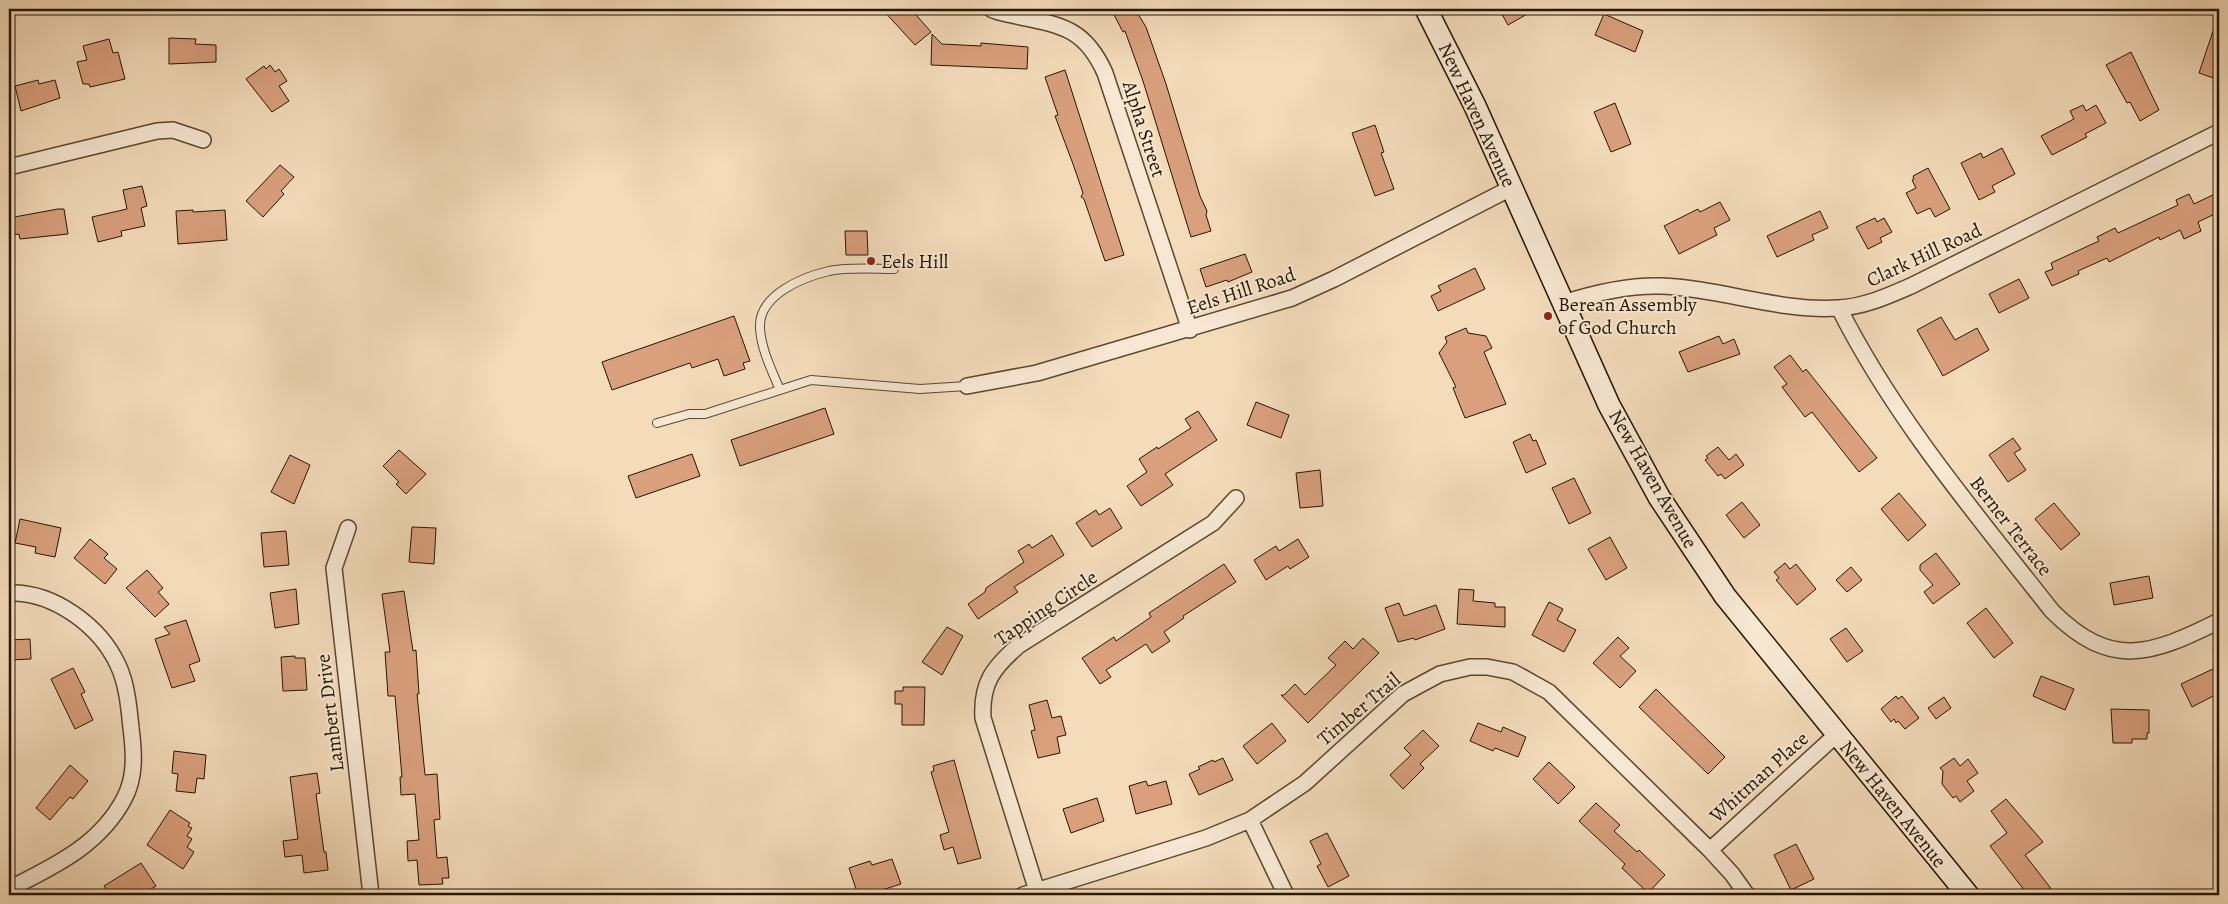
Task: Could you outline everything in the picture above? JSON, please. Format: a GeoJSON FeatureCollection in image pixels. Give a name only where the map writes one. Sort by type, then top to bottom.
{"type":"FeatureCollection","features":[{"type":"Feature","properties":{"kind":"main road","name":"New Haven Avenue"},"geometry":{"type":"LineString","coordinates":[[1426,9],[1475,106],[1609,404],[1659,498],[1725,596],[1836,735],[1968,895]]}},
{"type":"Feature","properties":{"kind":"street","name":"Alpha Street"},"geometry":{"type":"LineString","coordinates":[[990,9],[1066,28],[1085,41],[1096,54],[1105,73],[1190,330]]}},
{"type":"Feature","properties":{"kind":"street"},"geometry":{"type":"LineString","coordinates":[[9,167],[157,131],[173,130],[203,140]]}},
{"type":"Feature","properties":{"kind":"street","name":"Clark Hill Road"},"geometry":{"type":"LineString","coordinates":[[1563,304],[1593,294],[1659,286],[1804,306],[1839,308],[1884,298],[2219,132]]}},
{"type":"Feature","properties":{"kind":"street","name":"Eels Hill Road"},"geometry":{"type":"LineString","coordinates":[[967,386],[1036,373],[1190,330],[1292,298],[1334,279],[1511,188]]}},
{"type":"Feature","properties":{"kind":"street","name":"Berner Terrace"},"geometry":{"type":"LineString","coordinates":[[1839,308],[1868,364],[1936,463],[2052,610],[2068,627],[2086,640],[2104,648],[2124,651],[2147,649],[2167,644],[2219,621]]}},
{"type":"Feature","properties":{"kind":"street","name":"Tapping Circle"},"geometry":{"type":"LineString","coordinates":[[1037,891],[984,718],[984,692],[988,680],[996,668],[1018,646],[1213,523],[1236,498]]}},
{"type":"Feature","properties":{"kind":"street","name":"Lambert Drive"},"geometry":{"type":"LineString","coordinates":[[348,528],[334,568],[371,895]]}},
{"type":"Feature","properties":{"kind":"street"},"geometry":{"type":"LineString","coordinates":[[9,593],[30,596],[64,608],[87,625],[108,648],[123,680],[135,760],[124,798],[102,830],[72,856],[9,889]]}},
{"type":"Feature","properties":{"kind":"street","name":"Timber Trail"},"geometry":{"type":"LineString","coordinates":[[1023,895],[1206,838],[1250,820],[1305,783],[1403,694],[1426,681],[1456,669],[1487,667],[1513,672],[1549,692],[1710,850],[1732,874],[1747,895]]}},
{"type":"Feature","properties":{"kind":"street","name":"Whitman Place"},"geometry":{"type":"LineString","coordinates":[[1710,850],[1836,735]]}},
{"type":"Feature","properties":{"kind":"street"},"geometry":{"type":"LineString","coordinates":[[1250,820],[1286,895]]}},
{"type":"Feature","properties":{"kind":"lane"},"geometry":{"type":"LineString","coordinates":[[780,390],[765,351],[760,327],[763,311],[777,295],[794,283],[830,271],[894,269]]}},
{"type":"Feature","properties":{"kind":"lane"},"geometry":{"type":"LineString","coordinates":[[657,423],[689,414],[705,414],[811,380],[920,390],[967,386]]}},
{"type":"Feature","properties":{"kind":"building"},"geometry":{"type":"Polygon","coordinates":[[[882,9],[911,9],[931,32],[915,45],[882,9]]]}},
{"type":"Feature","properties":{"kind":"building"},"geometry":{"type":"Polygon","coordinates":[[[1111,9],[1135,9],[1146,27],[1166,84],[1200,196],[1207,211],[1206,215],[1211,231],[1191,237],[1143,81],[1125,31],[1123,32],[1111,9]]]}},
{"type":"Feature","properties":{"kind":"building"},"geometry":{"type":"Polygon","coordinates":[[[1499,9],[1536,9],[1508,25],[1499,9]]]}},
{"type":"Feature","properties":{"kind":"building"},"geometry":{"type":"Polygon","coordinates":[[[1604,14],[1643,31],[1635,52],[1595,35],[1604,14]]]}},
{"type":"Feature","properties":{"kind":"building"},"geometry":{"type":"Polygon","coordinates":[[[2217,19],[2219,19],[2219,80],[2199,73],[2217,19]]]}},
{"type":"Feature","properties":{"kind":"building"},"geometry":{"type":"Polygon","coordinates":[[[932,34],[942,44],[981,46],[981,43],[1028,47],[1027,69],[931,65],[932,34]]]}},
{"type":"Feature","properties":{"kind":"building"},"geometry":{"type":"Polygon","coordinates":[[[169,38],[196,39],[195,44],[216,45],[216,62],[169,64],[169,38]]]}},
{"type":"Feature","properties":{"kind":"building"},"geometry":{"type":"Polygon","coordinates":[[[109,39],[113,53],[118,52],[125,79],[90,87],[89,84],[83,84],[77,62],[87,60],[83,46],[109,39]]]}},
{"type":"Feature","properties":{"kind":"building"},"geometry":{"type":"Polygon","coordinates":[[[2131,52],[2159,110],[2140,121],[2130,102],[2127,103],[2106,65],[2131,52]]]}},
{"type":"Feature","properties":{"kind":"building"},"geometry":{"type":"Polygon","coordinates":[[[270,65],[275,72],[279,69],[287,81],[279,86],[289,101],[272,112],[246,79],[264,66],[266,69],[270,65]]]}},
{"type":"Feature","properties":{"kind":"building"},"geometry":{"type":"Polygon","coordinates":[[[1065,70],[1124,255],[1105,261],[1084,199],[1081,197],[1083,193],[1055,116],[1058,115],[1045,77],[1065,70]]]}},
{"type":"Feature","properties":{"kind":"building"},"geometry":{"type":"Polygon","coordinates":[[[38,80],[39,84],[55,80],[60,98],[21,111],[15,86],[38,80]]]}},
{"type":"Feature","properties":{"kind":"building"},"geometry":{"type":"Polygon","coordinates":[[[1615,103],[1631,144],[1611,152],[1594,112],[1615,103]]]}},
{"type":"Feature","properties":{"kind":"building"},"geometry":{"type":"Polygon","coordinates":[[[2083,105],[2086,111],[2096,105],[2106,123],[2085,134],[2087,137],[2052,155],[2041,136],[2074,119],[2070,111],[2083,105]]]}},
{"type":"Feature","properties":{"kind":"building"},"geometry":{"type":"Polygon","coordinates":[[[1375,125],[1384,152],[1381,153],[1394,189],[1375,196],[1352,133],[1375,125]]]}},
{"type":"Feature","properties":{"kind":"building"},"geometry":{"type":"Polygon","coordinates":[[[2002,148],[2015,174],[1992,186],[1995,192],[1979,200],[1961,163],[1981,153],[1983,158],[2002,148]]]}},
{"type":"Feature","properties":{"kind":"building"},"geometry":{"type":"Polygon","coordinates":[[[280,165],[294,177],[281,191],[284,194],[263,217],[246,201],[280,165]]]}},
{"type":"Feature","properties":{"kind":"building"},"geometry":{"type":"Polygon","coordinates":[[[1928,168],[1950,209],[1935,217],[1930,208],[1917,214],[1906,193],[1916,188],[1912,180],[1914,179],[1913,176],[1928,168]]]}},
{"type":"Feature","properties":{"kind":"building"},"geometry":{"type":"Polygon","coordinates":[[[142,186],[147,206],[141,208],[145,226],[121,231],[122,236],[98,242],[92,217],[127,209],[123,190],[142,186]]]}},
{"type":"Feature","properties":{"kind":"building"},"geometry":{"type":"Polygon","coordinates":[[[2219,192],[2219,212],[2198,222],[2201,231],[2184,239],[2180,230],[2160,240],[2159,237],[2109,262],[2107,258],[2078,271],[2079,274],[2052,286],[2045,272],[2053,269],[2051,263],[2099,241],[2097,237],[2115,228],[2118,233],[2178,205],[2176,200],[2189,194],[2194,204],[2219,192]]]}},
{"type":"Feature","properties":{"kind":"building"},"geometry":{"type":"Polygon","coordinates":[[[1720,202],[1730,220],[1714,228],[1717,235],[1679,254],[1664,226],[1698,209],[1700,212],[1720,202]]]}},
{"type":"Feature","properties":{"kind":"building"},"geometry":{"type":"Polygon","coordinates":[[[64,209],[68,234],[20,239],[19,234],[11,235],[9,218],[64,209]]]}},
{"type":"Feature","properties":{"kind":"building"},"geometry":{"type":"Polygon","coordinates":[[[193,210],[193,212],[225,210],[227,240],[178,244],[176,211],[193,210]]]}},
{"type":"Feature","properties":{"kind":"building"},"geometry":{"type":"Polygon","coordinates":[[[1820,211],[1828,228],[1812,235],[1814,240],[1777,257],[1767,236],[1820,211]]]}},
{"type":"Feature","properties":{"kind":"building"},"geometry":{"type":"Polygon","coordinates":[[[1875,218],[1877,222],[1884,218],[1892,232],[1880,238],[1882,242],[1868,249],[1856,227],[1875,218]]]}},
{"type":"Feature","properties":{"kind":"building"},"geometry":{"type":"Polygon","coordinates":[[[845,231],[867,231],[868,255],[846,255],[845,231]]]}},
{"type":"Feature","properties":{"kind":"building"},"geometry":{"type":"Polygon","coordinates":[[[1245,254],[1252,272],[1228,282],[1227,280],[1206,287],[1200,269],[1245,254]]]}},
{"type":"Feature","properties":{"kind":"building"},"geometry":{"type":"Polygon","coordinates":[[[1475,268],[1485,289],[1438,311],[1431,296],[1441,291],[1438,286],[1475,268]]]}},
{"type":"Feature","properties":{"kind":"building"},"geometry":{"type":"Polygon","coordinates":[[[2019,279],[2029,298],[1999,313],[1989,294],[2019,279]]]}},
{"type":"Feature","properties":{"kind":"building"},"geometry":{"type":"Polygon","coordinates":[[[734,316],[750,361],[743,363],[745,369],[724,376],[718,359],[692,368],[690,363],[612,390],[602,362],[734,316]]]}},
{"type":"Feature","properties":{"kind":"building"},"geometry":{"type":"Polygon","coordinates":[[[1941,317],[1955,340],[1977,328],[1989,350],[1943,376],[1917,330],[1941,317]]]}},
{"type":"Feature","properties":{"kind":"building"},"geometry":{"type":"Polygon","coordinates":[[[1466,328],[1468,333],[1486,336],[1492,348],[1484,352],[1506,404],[1465,418],[1453,388],[1456,387],[1439,353],[1447,342],[1445,337],[1466,328]]]}},
{"type":"Feature","properties":{"kind":"building"},"geometry":{"type":"Polygon","coordinates":[[[1719,336],[1723,344],[1734,339],[1740,354],[1688,372],[1679,352],[1719,336]]]}},
{"type":"Feature","properties":{"kind":"building"},"geometry":{"type":"Polygon","coordinates":[[[1790,355],[1803,372],[1806,369],[1877,458],[1859,472],[1812,412],[1805,417],[1782,387],[1787,384],[1774,367],[1790,355]]]}},
{"type":"Feature","properties":{"kind":"building"},"geometry":{"type":"Polygon","coordinates":[[[1256,402],[1289,415],[1281,438],[1247,425],[1256,402]]]}},
{"type":"Feature","properties":{"kind":"building"},"geometry":{"type":"Polygon","coordinates":[[[825,408],[834,434],[740,466],[731,440],[825,408]]]}},
{"type":"Feature","properties":{"kind":"building"},"geometry":{"type":"Polygon","coordinates":[[[1198,411],[1217,440],[1165,474],[1173,485],[1141,506],[1127,486],[1147,472],[1139,459],[1191,428],[1185,419],[1198,411]]]}},
{"type":"Feature","properties":{"kind":"building"},"geometry":{"type":"Polygon","coordinates":[[[1530,434],[1533,441],[1536,440],[1546,464],[1526,473],[1513,442],[1530,434]]]}},
{"type":"Feature","properties":{"kind":"building"},"geometry":{"type":"Polygon","coordinates":[[[2013,438],[2021,449],[2014,453],[2026,470],[2008,482],[1989,455],[2013,438]]]}},
{"type":"Feature","properties":{"kind":"building"},"geometry":{"type":"Polygon","coordinates":[[[1718,447],[1729,460],[1736,454],[1744,465],[1725,479],[1721,474],[1718,476],[1705,460],[1708,458],[1706,456],[1718,447]]]}},
{"type":"Feature","properties":{"kind":"building"},"geometry":{"type":"Polygon","coordinates":[[[399,450],[426,474],[406,494],[396,484],[399,482],[383,466],[399,450]]]}},
{"type":"Feature","properties":{"kind":"building"},"geometry":{"type":"Polygon","coordinates":[[[692,454],[700,476],[636,498],[628,476],[692,454]]]}},
{"type":"Feature","properties":{"kind":"building"},"geometry":{"type":"Polygon","coordinates":[[[290,455],[310,465],[294,504],[271,492],[290,455]]]}},
{"type":"Feature","properties":{"kind":"building"},"geometry":{"type":"Polygon","coordinates":[[[1320,470],[1323,506],[1300,508],[1296,473],[1320,470]]]}},
{"type":"Feature","properties":{"kind":"building"},"geometry":{"type":"Polygon","coordinates":[[[1574,478],[1591,513],[1569,524],[1552,488],[1574,478]]]}},
{"type":"Feature","properties":{"kind":"building"},"geometry":{"type":"Polygon","coordinates":[[[1899,493],[1926,525],[1908,541],[1881,509],[1899,493]]]}},
{"type":"Feature","properties":{"kind":"building"},"geometry":{"type":"Polygon","coordinates":[[[1742,502],[1760,525],[1744,538],[1726,515],[1742,502]]]}},
{"type":"Feature","properties":{"kind":"building"},"geometry":{"type":"Polygon","coordinates":[[[2054,503],[2080,534],[2061,550],[2035,519],[2054,503]]]}},
{"type":"Feature","properties":{"kind":"building"},"geometry":{"type":"Polygon","coordinates":[[[1110,508],[1122,528],[1092,547],[1076,523],[1096,510],[1099,515],[1110,508]]]}},
{"type":"Feature","properties":{"kind":"building"},"geometry":{"type":"Polygon","coordinates":[[[20,519],[61,528],[55,557],[35,553],[36,547],[15,543],[20,519]]]}},
{"type":"Feature","properties":{"kind":"building"},"geometry":{"type":"Polygon","coordinates":[[[412,527],[436,528],[434,564],[409,562],[412,527]]]}},
{"type":"Feature","properties":{"kind":"building"},"geometry":{"type":"Polygon","coordinates":[[[286,531],[289,565],[264,567],[261,533],[286,531]]]}},
{"type":"Feature","properties":{"kind":"building"},"geometry":{"type":"Polygon","coordinates":[[[1052,535],[1064,555],[1014,587],[1018,592],[978,619],[968,604],[985,592],[986,588],[1024,562],[1018,551],[1029,544],[1032,548],[1052,535]]]}},
{"type":"Feature","properties":{"kind":"building"},"geometry":{"type":"Polygon","coordinates":[[[1610,537],[1627,568],[1606,580],[1588,549],[1610,537]]]}},
{"type":"Feature","properties":{"kind":"building"},"geometry":{"type":"Polygon","coordinates":[[[90,539],[108,554],[104,558],[117,569],[105,584],[74,558],[90,539]]]}},
{"type":"Feature","properties":{"kind":"building"},"geometry":{"type":"Polygon","coordinates":[[[1298,539],[1309,557],[1290,569],[1288,566],[1266,580],[1254,560],[1276,546],[1279,551],[1298,539]]]}},
{"type":"Feature","properties":{"kind":"building"},"geometry":{"type":"Polygon","coordinates":[[[1936,553],[1960,584],[1933,604],[1924,592],[1933,585],[1920,570],[1920,565],[1936,553]]]}},
{"type":"Feature","properties":{"kind":"building"},"geometry":{"type":"Polygon","coordinates":[[[1785,563],[1790,569],[1796,564],[1816,589],[1797,605],[1776,580],[1779,578],[1774,572],[1785,563]]]}},
{"type":"Feature","properties":{"kind":"building"},"geometry":{"type":"Polygon","coordinates":[[[1224,564],[1236,582],[1183,616],[1184,618],[1164,632],[1170,641],[1152,653],[1146,644],[1106,670],[1111,677],[1100,684],[1082,658],[1114,637],[1116,641],[1151,617],[1149,613],[1224,564]]]}},
{"type":"Feature","properties":{"kind":"building"},"geometry":{"type":"Polygon","coordinates":[[[1851,567],[1862,580],[1847,592],[1836,580],[1851,567]]]}},
{"type":"Feature","properties":{"kind":"building"},"geometry":{"type":"Polygon","coordinates":[[[147,570],[163,588],[158,592],[169,604],[155,617],[126,588],[147,570]]]}},
{"type":"Feature","properties":{"kind":"building"},"geometry":{"type":"Polygon","coordinates":[[[2149,576],[2153,598],[2114,605],[2110,583],[2149,576]]]}},
{"type":"Feature","properties":{"kind":"building"},"geometry":{"type":"Polygon","coordinates":[[[296,589],[299,624],[275,628],[270,593],[296,589]]]}},
{"type":"Feature","properties":{"kind":"building"},"geometry":{"type":"Polygon","coordinates":[[[1459,589],[1474,590],[1473,601],[1495,603],[1495,607],[1505,607],[1505,627],[1457,624],[1459,589]]]}},
{"type":"Feature","properties":{"kind":"building"},"geometry":{"type":"Polygon","coordinates":[[[404,591],[413,651],[416,650],[419,694],[417,694],[425,775],[437,774],[440,819],[434,820],[437,858],[447,857],[449,878],[442,878],[443,884],[419,885],[417,860],[408,861],[407,841],[419,840],[415,794],[401,795],[400,777],[402,777],[395,696],[388,696],[385,652],[390,652],[382,594],[404,591]]]}},
{"type":"Feature","properties":{"kind":"building"},"geometry":{"type":"Polygon","coordinates":[[[1549,602],[1563,609],[1557,620],[1576,630],[1564,652],[1532,635],[1549,602]]]}},
{"type":"Feature","properties":{"kind":"building"},"geometry":{"type":"Polygon","coordinates":[[[1399,603],[1404,616],[1436,605],[1445,629],[1415,640],[1414,638],[1398,642],[1385,608],[1399,603]]]}},
{"type":"Feature","properties":{"kind":"building"},"geometry":{"type":"Polygon","coordinates":[[[1986,608],[2013,643],[1994,658],[1967,623],[1986,608]]]}},
{"type":"Feature","properties":{"kind":"building"},"geometry":{"type":"Polygon","coordinates":[[[186,620],[200,661],[189,665],[195,681],[172,688],[155,639],[170,634],[164,627],[186,620]]]}},
{"type":"Feature","properties":{"kind":"building"},"geometry":{"type":"Polygon","coordinates":[[[947,627],[963,636],[942,675],[922,662],[947,627]]]}},
{"type":"Feature","properties":{"kind":"building"},"geometry":{"type":"Polygon","coordinates":[[[1846,628],[1863,651],[1847,662],[1830,639],[1846,628]]]}},
{"type":"Feature","properties":{"kind":"building"},"geometry":{"type":"Polygon","coordinates":[[[1618,637],[1629,648],[1620,656],[1636,671],[1620,688],[1593,663],[1618,637]]]}},
{"type":"Feature","properties":{"kind":"building"},"geometry":{"type":"Polygon","coordinates":[[[1363,638],[1379,653],[1308,723],[1281,695],[1284,695],[1295,684],[1305,695],[1336,665],[1328,658],[1345,641],[1353,649],[1363,638]]]}},
{"type":"Feature","properties":{"kind":"building"},"geometry":{"type":"Polygon","coordinates":[[[30,639],[31,659],[9,660],[9,640],[30,639]]]}},
{"type":"Feature","properties":{"kind":"building"},"geometry":{"type":"Polygon","coordinates":[[[295,656],[295,658],[305,658],[307,690],[283,691],[281,657],[295,656]]]}},
{"type":"Feature","properties":{"kind":"building"},"geometry":{"type":"Polygon","coordinates":[[[73,668],[85,692],[81,694],[93,720],[75,729],[51,679],[73,668]]]}},
{"type":"Feature","properties":{"kind":"building"},"geometry":{"type":"Polygon","coordinates":[[[2215,668],[2219,678],[2219,693],[2192,707],[2181,684],[2215,668]]]}},
{"type":"Feature","properties":{"kind":"building"},"geometry":{"type":"Polygon","coordinates":[[[2041,676],[2074,689],[2065,710],[2033,696],[2041,676]]]}},
{"type":"Feature","properties":{"kind":"building"},"geometry":{"type":"Polygon","coordinates":[[[903,687],[925,687],[924,725],[902,725],[902,704],[895,704],[895,691],[903,691],[903,687]]]}},
{"type":"Feature","properties":{"kind":"building"},"geometry":{"type":"Polygon","coordinates":[[[1656,689],[1725,757],[1708,774],[1639,707],[1656,689]]]}},
{"type":"Feature","properties":{"kind":"building"},"geometry":{"type":"Polygon","coordinates":[[[1896,696],[1898,699],[1902,696],[1919,718],[1905,729],[1898,721],[1896,723],[1894,719],[1891,722],[1881,709],[1896,696]]]}},
{"type":"Feature","properties":{"kind":"building"},"geometry":{"type":"Polygon","coordinates":[[[1944,697],[1951,708],[1936,719],[1928,708],[1944,697]]]}},
{"type":"Feature","properties":{"kind":"building"},"geometry":{"type":"Polygon","coordinates":[[[1047,700],[1052,718],[1061,716],[1066,735],[1057,737],[1060,753],[1038,758],[1031,731],[1035,730],[1029,705],[1047,700]]]}},
{"type":"Feature","properties":{"kind":"building"},"geometry":{"type":"Polygon","coordinates":[[[2111,709],[2149,710],[2149,733],[2147,733],[2147,739],[2132,739],[2132,743],[2113,743],[2111,709]]]}},
{"type":"Feature","properties":{"kind":"building"},"geometry":{"type":"Polygon","coordinates":[[[1272,723],[1286,741],[1257,764],[1243,746],[1272,723]]]}},
{"type":"Feature","properties":{"kind":"building"},"geometry":{"type":"Polygon","coordinates":[[[1478,723],[1501,732],[1503,727],[1526,737],[1518,757],[1495,748],[1493,751],[1470,741],[1478,723]]]}},
{"type":"Feature","properties":{"kind":"building"},"geometry":{"type":"Polygon","coordinates":[[[1423,730],[1439,746],[1420,764],[1424,768],[1403,789],[1390,775],[1411,755],[1404,748],[1423,730]]]}},
{"type":"Feature","properties":{"kind":"building"},"geometry":{"type":"Polygon","coordinates":[[[174,751],[206,755],[204,779],[197,778],[195,793],[176,791],[178,774],[172,773],[174,751]]]}},
{"type":"Feature","properties":{"kind":"building"},"geometry":{"type":"Polygon","coordinates":[[[1223,758],[1233,780],[1199,795],[1189,774],[1200,769],[1198,767],[1213,760],[1214,762],[1223,758]]]}},
{"type":"Feature","properties":{"kind":"building"},"geometry":{"type":"Polygon","coordinates":[[[1954,758],[1960,766],[1968,759],[1978,773],[1967,781],[1974,791],[1960,802],[1956,796],[1953,798],[1942,784],[1943,771],[1940,768],[1954,758]]]}},
{"type":"Feature","properties":{"kind":"building"},"geometry":{"type":"Polygon","coordinates":[[[954,760],[981,858],[958,864],[953,847],[944,850],[940,835],[949,832],[931,772],[934,771],[933,766],[954,760]]]}},
{"type":"Feature","properties":{"kind":"building"},"geometry":{"type":"Polygon","coordinates":[[[1549,762],[1575,787],[1558,804],[1533,779],[1549,762]]]}},
{"type":"Feature","properties":{"kind":"building"},"geometry":{"type":"Polygon","coordinates":[[[70,765],[88,781],[73,799],[70,797],[50,820],[36,808],[70,765]]]}},
{"type":"Feature","properties":{"kind":"building"},"geometry":{"type":"Polygon","coordinates":[[[317,773],[320,793],[316,794],[328,870],[304,873],[302,855],[285,857],[283,841],[298,839],[290,777],[317,773]]]}},
{"type":"Feature","properties":{"kind":"building"},"geometry":{"type":"Polygon","coordinates":[[[1146,781],[1148,786],[1166,781],[1172,804],[1136,814],[1129,786],[1146,781]]]}},
{"type":"Feature","properties":{"kind":"building"},"geometry":{"type":"Polygon","coordinates":[[[1097,798],[1104,821],[1071,833],[1063,809],[1097,798]]]}},
{"type":"Feature","properties":{"kind":"building"},"geometry":{"type":"Polygon","coordinates":[[[2006,799],[2043,842],[2025,855],[2056,895],[2028,895],[1990,846],[2007,833],[1991,811],[2006,799]]]}},
{"type":"Feature","properties":{"kind":"building"},"geometry":{"type":"Polygon","coordinates":[[[1596,803],[1620,825],[1614,831],[1637,852],[1639,850],[1665,875],[1648,893],[1622,868],[1625,864],[1579,821],[1596,803]]]}},
{"type":"Feature","properties":{"kind":"building"},"geometry":{"type":"Polygon","coordinates":[[[170,810],[190,823],[188,826],[192,828],[187,836],[192,839],[187,847],[194,852],[183,869],[147,845],[170,810]]]}},
{"type":"Feature","properties":{"kind":"building"},"geometry":{"type":"Polygon","coordinates":[[[1327,833],[1349,876],[1328,887],[1317,866],[1321,864],[1310,841],[1327,833]]]}},
{"type":"Feature","properties":{"kind":"building"},"geometry":{"type":"Polygon","coordinates":[[[1796,844],[1814,879],[1791,890],[1774,855],[1796,844]]]}},
{"type":"Feature","properties":{"kind":"building"},"geometry":{"type":"Polygon","coordinates":[[[892,859],[901,884],[866,895],[858,895],[849,868],[870,861],[872,865],[892,859]]]}},
{"type":"Feature","properties":{"kind":"building"},"geometry":{"type":"Polygon","coordinates":[[[141,863],[156,886],[141,895],[110,895],[104,886],[141,863]]]}},
{"type":"Feature","properties":{"kind":"place","name":"Eels Hill"},"geometry":{"type":"Point","coordinates":[871,261]}},
{"type":"Feature","properties":{"kind":"place","name":"Berean Assembly of God Church"},"geometry":{"type":"Point","coordinates":[1548,316]}}]}
